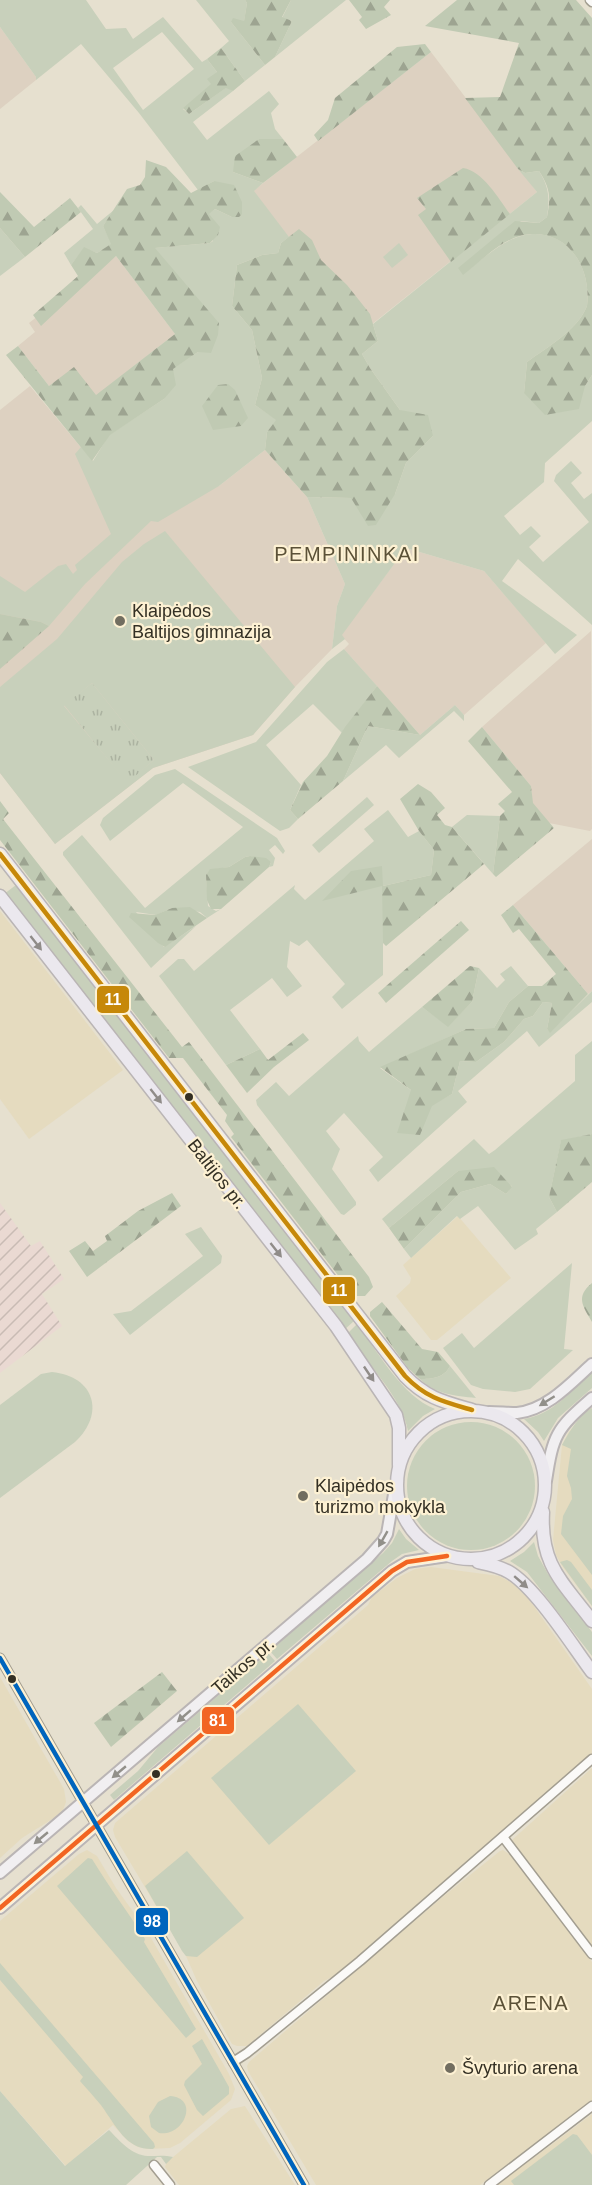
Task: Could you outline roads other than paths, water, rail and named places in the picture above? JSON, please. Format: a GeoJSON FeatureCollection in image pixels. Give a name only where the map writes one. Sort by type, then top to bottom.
{"type":"FeatureCollection","features":[{"type":"Feature","properties":{"kind":"highway","name":"Baltijos pr."},"geometry":{"type":"LineString","coordinates":[[0,854],[405,1376],[424,1394],[438,1401],[472,1410]]}},
{"type":"Feature","properties":{"kind":"highway","name":"Baltijos pr."},"geometry":{"type":"LineString","coordinates":[[0,897],[343,1336],[396,1415],[399,1428],[399,1465]]}},
{"type":"Feature","properties":{"kind":"highway"},"geometry":{"type":"LineString","coordinates":[[592,1622],[550,1564],[544,1549],[542,1531],[546,1481],[542,1461],[525,1433],[508,1420],[489,1412],[472,1410],[456,1412],[430,1423],[419,1432],[406,1447],[399,1465],[396,1483],[398,1502],[410,1527],[430,1547],[447,1556],[496,1566],[524,1583],[592,1672]]}},
{"type":"Feature","properties":{"kind":"highway"},"geometry":{"type":"LineString","coordinates":[[468,1560],[496,1555],[509,1549],[531,1530],[543,1504]]}},
{"type":"Feature","properties":{"kind":"main road"},"geometry":{"type":"LineString","coordinates":[[489,1412],[517,1413],[531,1410],[557,1395],[592,1364]]}},
{"type":"Feature","properties":{"kind":"main road"},"geometry":{"type":"LineString","coordinates":[[546,1481],[550,1452],[558,1432],[592,1398]]}},
{"type":"Feature","properties":{"kind":"main road","name":"Taikos pr."},"geometry":{"type":"LineString","coordinates":[[0,1873],[367,1559],[387,1533],[396,1483]]}},
{"type":"Feature","properties":{"kind":"main road","name":"Taikos pr."},"geometry":{"type":"LineString","coordinates":[[0,1908],[392,1570],[407,1562],[447,1556]]}},
{"type":"Feature","properties":{"kind":"street"},"geometry":{"type":"LineString","coordinates":[[0,1658],[304,2185]]}},
{"type":"Feature","properties":{"kind":"street"},"geometry":{"type":"LineString","coordinates":[[233,2062],[360,1961],[592,1759]]}},
{"type":"Feature","properties":{"kind":"street"},"geometry":{"type":"LineString","coordinates":[[503,1837],[592,1954]]}},
{"type":"Feature","properties":{"kind":"street"},"geometry":{"type":"LineString","coordinates":[[489,2185],[592,2106]]}},
{"type":"Feature","properties":{"kind":"street"},"geometry":{"type":"LineString","coordinates":[[154,2165],[170,2185]]}},
{"type":"Feature","properties":{"kind":"place","name":"Klaipėdos Baltijos gimnazija"},"geometry":{"type":"Point","coordinates":[120,621]}},
{"type":"Feature","properties":{"kind":"place","name":"Klaipėdos turizmo mokykla"},"geometry":{"type":"Point","coordinates":[303,1496]}},
{"type":"Feature","properties":{"kind":"place","name":"Švyturio arena"},"geometry":{"type":"Point","coordinates":[450,2068]}},
{"type":"Feature","properties":{"kind":"district","name":"PEMPININKAI"},"geometry":{"type":"Point","coordinates":[347,554]}},
{"type":"Feature","properties":{"kind":"district","name":"ARENA"},"geometry":{"type":"Point","coordinates":[531,2003]}}]}
